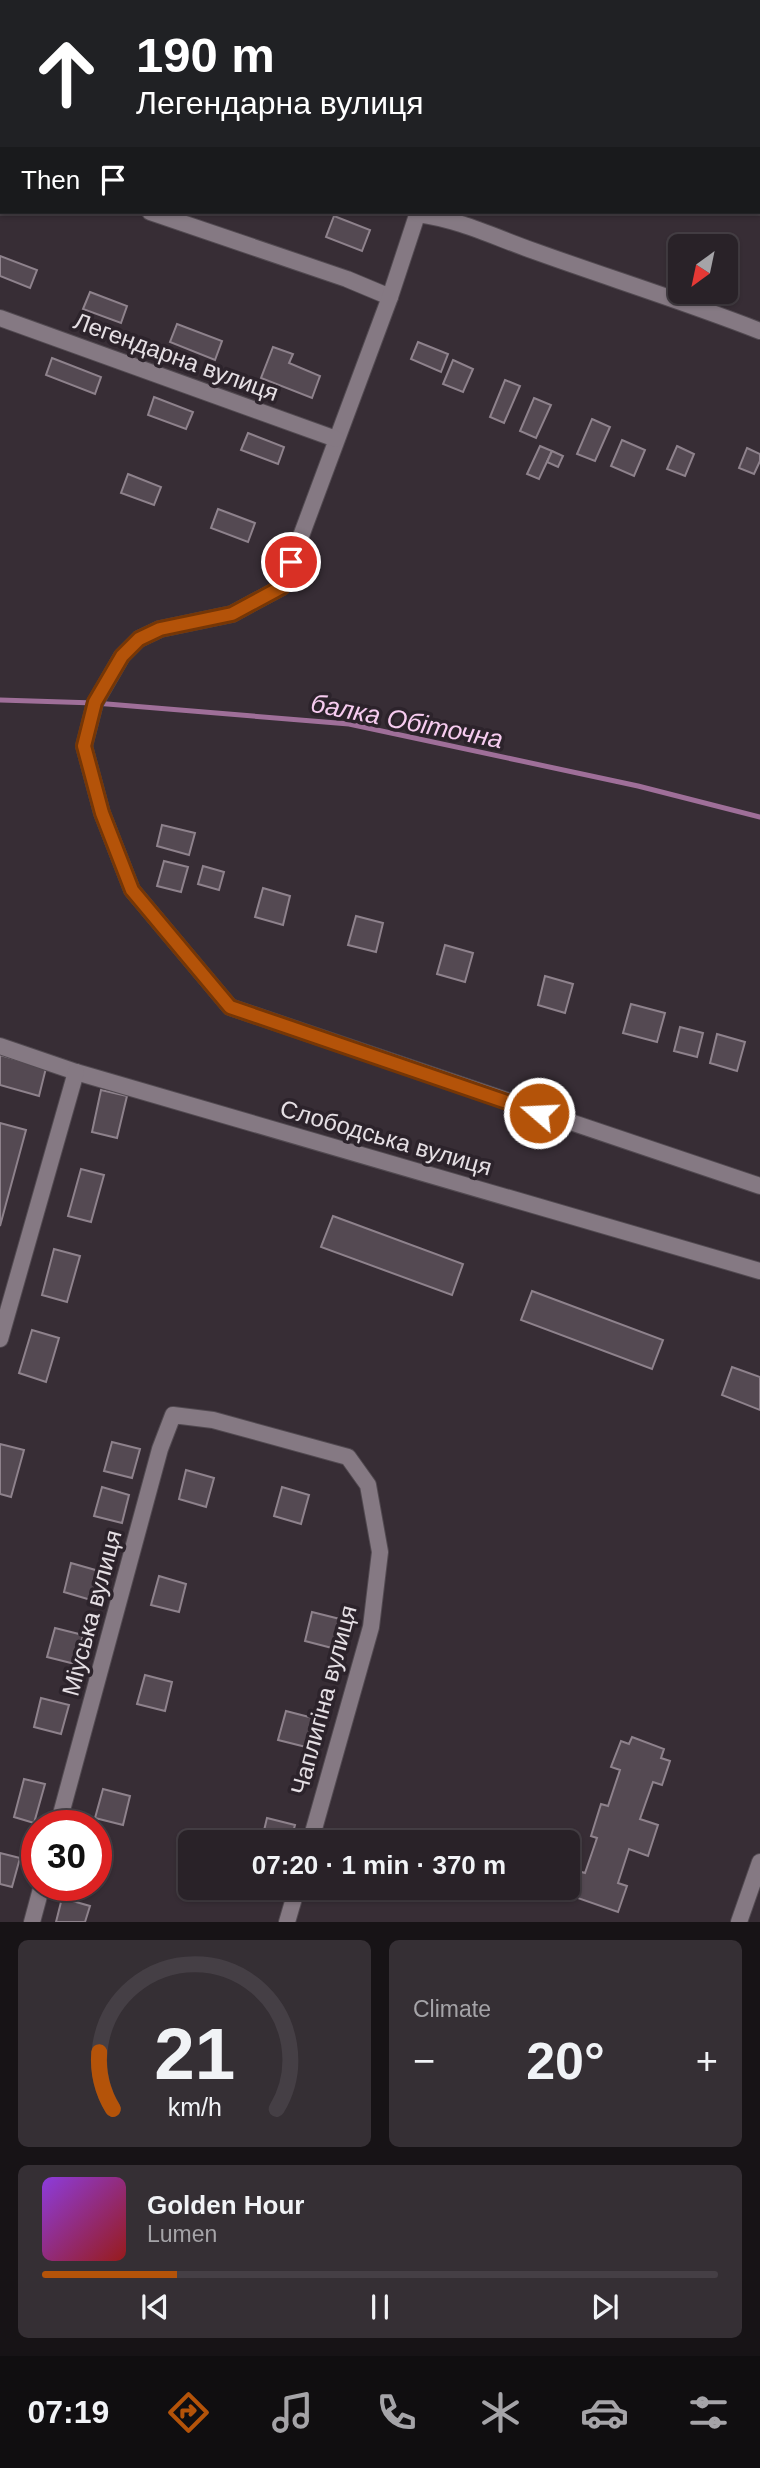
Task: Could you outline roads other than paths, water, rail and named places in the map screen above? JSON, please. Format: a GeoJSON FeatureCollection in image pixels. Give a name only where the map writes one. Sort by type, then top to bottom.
{"type":"FeatureCollection","features":[{"type":"Feature","properties":{"kind":"street"},"geometry":{"type":"LineString","coordinates":[[156,214],[347,279],[390,297]]}},
{"type":"Feature","properties":{"kind":"street"},"geometry":{"type":"LineString","coordinates":[[418,214],[390,297],[282,587],[232,614],[160,629],[139,639],[122,656],[95,702],[84,746],[102,813],[132,890],[230,1007],[760,1186]]}},
{"type":"Feature","properties":{"kind":"street"},"geometry":{"type":"LineString","coordinates":[[424,214],[449,218],[760,331]]}},
{"type":"Feature","properties":{"kind":"street","name":"Легендарна вулиця"},"geometry":{"type":"LineString","coordinates":[[0,318],[336,439]]}},
{"type":"Feature","properties":{"kind":"street","name":"Слободська вулиця"},"geometry":{"type":"LineString","coordinates":[[0,1046],[76,1072],[760,1271]]}},
{"type":"Feature","properties":{"kind":"street"},"geometry":{"type":"LineString","coordinates":[[0,1339],[76,1072]]}},
{"type":"Feature","properties":{"kind":"street","name":"Чаплигіна вулиця"},"geometry":{"type":"LineString","coordinates":[[173,1415],[213,1420],[348,1457],[368,1485],[380,1552],[371,1627],[314,1830]]}},
{"type":"Feature","properties":{"kind":"street","name":"Міуська вулиця"},"geometry":{"type":"LineString","coordinates":[[62,1810],[160,1449],[173,1415]]}},
{"type":"Feature","properties":{"kind":"street"},"geometry":{"type":"LineString","coordinates":[[739,1922],[758,1872]]}},
{"type":"Feature","properties":{"kind":"street"},"geometry":{"type":"LineString","coordinates":[[287,1922],[293,1900]]}},
{"type":"Feature","properties":{"kind":"street"},"geometry":{"type":"LineString","coordinates":[[32,1922],[38,1901]]}},
{"type":"Feature","properties":{"kind":"waterway","name":"балка Обіточна"},"geometry":{"type":"LineString","coordinates":[[0,700],[95,703],[349,724],[638,786],[760,817]]}}]}
